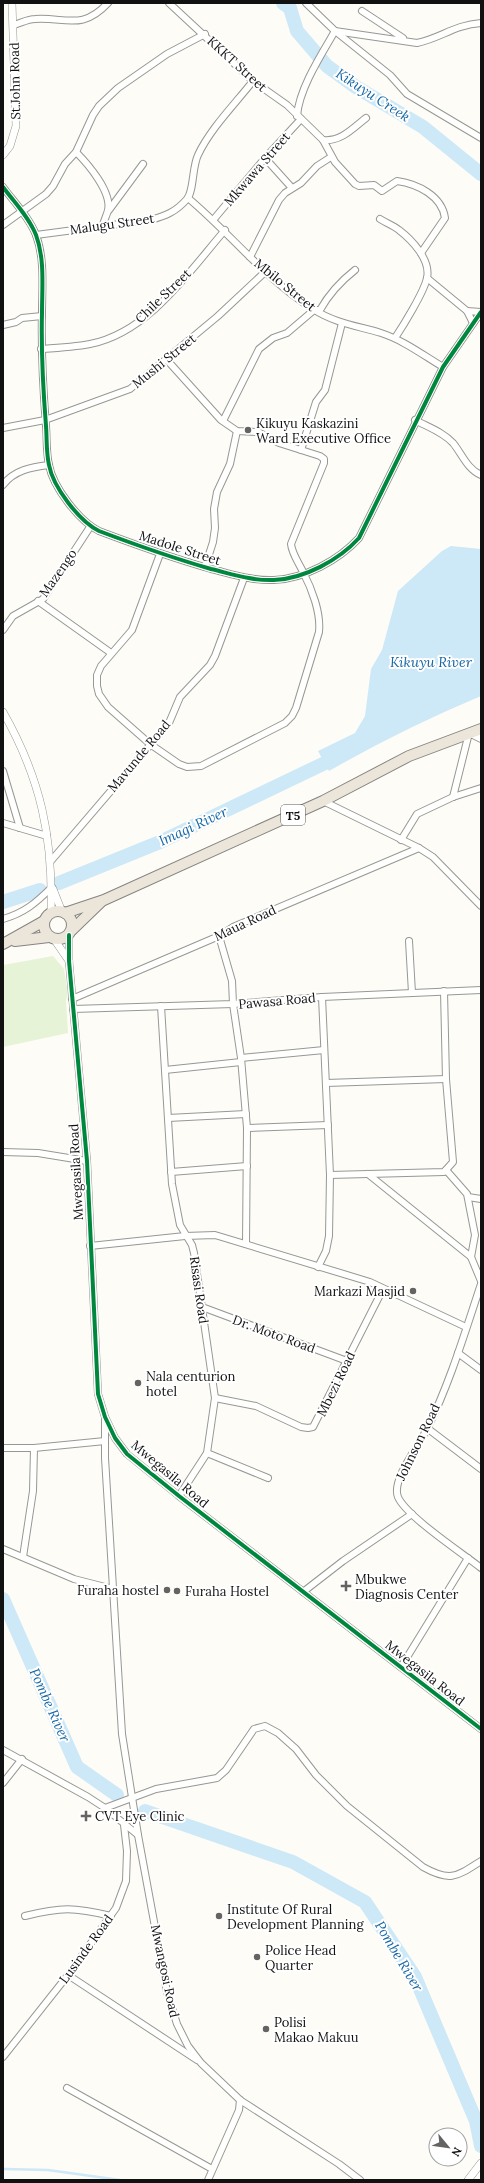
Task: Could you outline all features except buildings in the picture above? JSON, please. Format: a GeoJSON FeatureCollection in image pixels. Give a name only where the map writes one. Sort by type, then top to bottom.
{"type":"FeatureCollection","features":[{"type":"Feature","properties":{"kind":"highway","name":"T5"},"geometry":{"type":"LineString","coordinates":[[6,943],[44,921],[51,913],[64,912],[104,900],[323,801],[409,756],[481,729]]}},
{"type":"Feature","properties":{"kind":"highway","name":"T5"},"geometry":{"type":"LineString","coordinates":[[6,943],[51,938],[59,940],[70,932],[104,900]]}},
{"type":"Feature","properties":{"kind":"highway"},"geometry":{"type":"LineString","coordinates":[[64,912],[71,920],[70,932]]}},
{"type":"Feature","properties":{"kind":"highway"},"geometry":{"type":"LineString","coordinates":[[44,921],[44,927],[51,938]]}},
{"type":"Feature","properties":{"kind":"street","name":"St.John Road"},"geometry":{"type":"LineString","coordinates":[[3,155],[10,146],[16,126],[14,25],[12,3]]}},
{"type":"Feature","properties":{"kind":"street"},"geometry":{"type":"LineString","coordinates":[[14,25],[33,19],[67,22],[79,20],[94,16],[108,3]]}},
{"type":"Feature","properties":{"kind":"street","name":"KKKT Street"},"geometry":{"type":"LineString","coordinates":[[169,3],[205,34],[253,81],[287,105],[323,140],[331,158],[354,184],[358,186],[374,185],[382,191],[397,181],[409,183],[428,192],[443,207],[445,218],[421,253]]}},
{"type":"Feature","properties":{"kind":"street"},"geometry":{"type":"LineString","coordinates":[[306,3],[335,31],[390,75],[407,94],[481,138]]}},
{"type":"Feature","properties":{"kind":"street"},"geometry":{"type":"LineString","coordinates":[[362,11],[410,41]]}},
{"type":"Feature","properties":{"kind":"street"},"geometry":{"type":"LineString","coordinates":[[335,31],[417,43],[428,40],[458,26],[481,23]]}},
{"type":"Feature","properties":{"kind":"street"},"geometry":{"type":"LineString","coordinates":[[299,117],[297,107],[311,74],[335,31]]}},
{"type":"Feature","properties":{"kind":"street"},"geometry":{"type":"LineString","coordinates":[[3,225],[46,194],[65,164],[76,152],[93,115],[99,106],[118,88],[167,54],[205,34]]}},
{"type":"Feature","properties":{"kind":"street"},"geometry":{"type":"LineString","coordinates":[[188,198],[194,166],[202,147],[253,81]]}},
{"type":"Feature","properties":{"kind":"street","name":"Mkwawa Street"},"geometry":{"type":"LineString","coordinates":[[214,219],[299,117]]}},
{"type":"Feature","properties":{"kind":"street"},"geometry":{"type":"LineString","coordinates":[[323,140],[332,141],[341,138],[366,118]]}},
{"type":"Feature","properties":{"kind":"street"},"geometry":{"type":"LineString","coordinates":[[76,152],[99,181],[107,198],[109,210]]}},
{"type":"Feature","properties":{"kind":"street"},"geometry":{"type":"LineString","coordinates":[[265,158],[292,188]]}},
{"type":"Feature","properties":{"kind":"street"},"geometry":{"type":"LineString","coordinates":[[250,257],[273,209],[285,193],[301,183],[317,166],[331,158]]}},
{"type":"Feature","properties":{"kind":"street"},"geometry":{"type":"LineString","coordinates":[[103,225],[109,210],[143,164]]}},
{"type":"Feature","properties":{"kind":"street","name":"Madole Street"},"geometry":{"type":"LineString","coordinates":[[3,187],[22,212],[36,235],[42,269],[41,349],[49,465],[61,492],[90,526],[160,554],[244,578],[274,580],[304,574],[351,548],[359,538],[415,420],[443,366],[481,312]]}},
{"type":"Feature","properties":{"kind":"street","name":"Mbilo Street"},"geometry":{"type":"LineString","coordinates":[[188,198],[214,219],[265,272],[314,310],[342,323],[395,338],[443,366]]}},
{"type":"Feature","properties":{"kind":"street","name":"Malugu Street"},"geometry":{"type":"LineString","coordinates":[[36,235],[150,220],[165,216],[177,210],[188,198]]}},
{"type":"Feature","properties":{"kind":"street"},"geometry":{"type":"LineString","coordinates":[[380,219],[399,230],[421,253],[425,263],[427,278],[406,322],[395,338]]}},
{"type":"Feature","properties":{"kind":"street","name":"Chile Street"},"geometry":{"type":"LineString","coordinates":[[41,349],[90,344],[111,337],[133,325],[169,294],[225,230]]}},
{"type":"Feature","properties":{"kind":"street"},"geometry":{"type":"LineString","coordinates":[[223,422],[259,349],[273,338],[287,333],[314,310],[320,310],[327,297],[355,270]]}},
{"type":"Feature","properties":{"kind":"street","name":"Mushi Street"},"geometry":{"type":"LineString","coordinates":[[3,428],[45,420],[130,389],[167,360],[218,316],[265,272]]}},
{"type":"Feature","properties":{"kind":"street"},"geometry":{"type":"LineString","coordinates":[[427,278],[467,310],[473,323]]}},
{"type":"Feature","properties":{"kind":"street"},"geometry":{"type":"LineString","coordinates":[[467,310],[481,312]]}},
{"type":"Feature","properties":{"kind":"street"},"geometry":{"type":"LineString","coordinates":[[3,325],[16,322],[22,318],[42,316]]}},
{"type":"Feature","properties":{"kind":"street"},"geometry":{"type":"LineString","coordinates":[[301,450],[316,402],[325,390],[342,323]]}},
{"type":"Feature","properties":{"kind":"street"},"geometry":{"type":"LineString","coordinates":[[160,554],[132,630],[125,640],[111,653],[96,675],[98,694],[108,707],[150,744],[180,764],[187,767],[201,766],[285,722],[292,716],[301,693],[319,632],[320,621],[304,574],[292,550],[292,544],[324,463],[324,459],[320,456],[278,443],[258,432],[237,431],[223,422],[167,360]]}},
{"type":"Feature","properties":{"kind":"street"},"geometry":{"type":"LineString","coordinates":[[415,420],[445,436],[453,443],[471,469],[481,475]]}},
{"type":"Feature","properties":{"kind":"street"},"geometry":{"type":"LineString","coordinates":[[206,567],[213,542],[214,509],[218,492],[230,464],[237,431]]}},
{"type":"Feature","properties":{"kind":"street"},"geometry":{"type":"LineString","coordinates":[[3,484],[12,475],[31,467],[49,465]]}},
{"type":"Feature","properties":{"kind":"street","name":"Mazengo"},"geometry":{"type":"LineString","coordinates":[[3,630],[13,616],[38,601],[47,593],[90,526]]}},
{"type":"Feature","properties":{"kind":"street","name":"Mavunde Road"},"geometry":{"type":"LineString","coordinates":[[50,862],[169,723],[180,697],[210,665],[215,656],[244,578]]}},
{"type":"Feature","properties":{"kind":"street"},"geometry":{"type":"LineString","coordinates":[[38,601],[111,653]]}},
{"type":"Feature","properties":{"kind":"street"},"geometry":{"type":"LineString","coordinates":[[3,712],[25,752],[43,806],[52,887],[51,913]]}},
{"type":"Feature","properties":{"kind":"street"},"geometry":{"type":"LineString","coordinates":[[453,797],[469,733],[481,738]]}},
{"type":"Feature","properties":{"kind":"street"},"geometry":{"type":"LineString","coordinates":[[3,771],[20,828]]}},
{"type":"Feature","properties":{"kind":"street"},"geometry":{"type":"LineString","coordinates":[[401,840],[417,814],[453,797],[481,788]]}},
{"type":"Feature","properties":{"kind":"street"},"geometry":{"type":"LineString","coordinates":[[323,801],[419,848],[433,857],[480,903]]}},
{"type":"Feature","properties":{"kind":"street"},"geometry":{"type":"LineString","coordinates":[[3,823],[47,836]]}},
{"type":"Feature","properties":{"kind":"street","name":"Maua Road"},"geometry":{"type":"LineString","coordinates":[[72,999],[218,936],[232,927],[419,848]]}},
{"type":"Feature","properties":{"kind":"street"},"geometry":{"type":"LineString","coordinates":[[52,887],[64,912]]}},
{"type":"Feature","properties":{"kind":"street"},"geometry":{"type":"LineString","coordinates":[[3,919],[20,914],[30,908],[52,887]]}},
{"type":"Feature","properties":{"kind":"street","name":"Mwegasila Road"},"geometry":{"type":"LineString","coordinates":[[70,932],[69,961],[87,1161],[98,1394],[105,1417],[114,1438],[126,1454],[481,1729]]}},
{"type":"Feature","properties":{"kind":"street"},"geometry":{"type":"LineString","coordinates":[[218,936],[232,981],[233,1004],[241,1060],[246,1114],[246,1244]]}},
{"type":"Feature","properties":{"kind":"street"},"geometry":{"type":"LineString","coordinates":[[51,938],[69,961]]}},
{"type":"Feature","properties":{"kind":"street"},"geometry":{"type":"LineString","coordinates":[[409,941],[412,992]]}},
{"type":"Feature","properties":{"kind":"street","name":"Pawasa Road"},"geometry":{"type":"LineString","coordinates":[[73,1009],[233,1004],[322,997],[481,990]]}},
{"type":"Feature","properties":{"kind":"street"},"geometry":{"type":"LineString","coordinates":[[330,1175],[446,1170],[453,1162],[446,1079],[444,991]]}},
{"type":"Feature","properties":{"kind":"street"},"geometry":{"type":"LineString","coordinates":[[318,1267],[326,1251],[329,1236],[330,1175],[322,997]]}},
{"type":"Feature","properties":{"kind":"street","name":"Risasi Road"},"geometry":{"type":"LineString","coordinates":[[161,1006],[172,1172],[177,1215],[185,1236],[192,1244],[215,1398],[208,1453],[179,1496]]}},
{"type":"Feature","properties":{"kind":"street"},"geometry":{"type":"LineString","coordinates":[[165,1070],[324,1050]]}},
{"type":"Feature","properties":{"kind":"street"},"geometry":{"type":"LineString","coordinates":[[326,1083],[446,1079]]}},
{"type":"Feature","properties":{"kind":"street"},"geometry":{"type":"LineString","coordinates":[[168,1118],[246,1114]]}},
{"type":"Feature","properties":{"kind":"street"},"geometry":{"type":"LineString","coordinates":[[247,1128],[328,1125]]}},
{"type":"Feature","properties":{"kind":"street"},"geometry":{"type":"LineString","coordinates":[[3,1152],[38,1153],[87,1161]]}},
{"type":"Feature","properties":{"kind":"street"},"geometry":{"type":"LineString","coordinates":[[172,1172],[247,1166]]}},
{"type":"Feature","properties":{"kind":"street"},"geometry":{"type":"LineString","coordinates":[[446,1170],[468,1197],[475,1235],[471,1257]]}},
{"type":"Feature","properties":{"kind":"street"},"geometry":{"type":"LineString","coordinates":[[368,1174],[471,1257],[481,1282]]}},
{"type":"Feature","properties":{"kind":"street"},"geometry":{"type":"LineString","coordinates":[[468,1197],[481,1199]]}},
{"type":"Feature","properties":{"kind":"street"},"geometry":{"type":"LineString","coordinates":[[90,1246],[209,1234],[370,1282],[383,1290],[466,1327]]}},
{"type":"Feature","properties":{"kind":"street","name":"Johnson Road"},"geometry":{"type":"LineString","coordinates":[[481,1282],[458,1353],[427,1428],[397,1483],[397,1496],[412,1514],[481,1568]]}},
{"type":"Feature","properties":{"kind":"street","name":"Mbezi Road"},"geometry":{"type":"LineString","coordinates":[[215,1398],[256,1406],[308,1428],[317,1422],[383,1290]]}},
{"type":"Feature","properties":{"kind":"street","name":"Dr. Moto Road"},"geometry":{"type":"LineString","coordinates":[[202,1307],[347,1361]]}},
{"type":"Feature","properties":{"kind":"street"},"geometry":{"type":"LineString","coordinates":[[458,1353],[481,1370]]}},
{"type":"Feature","properties":{"kind":"street","name":"Mwangosi Road"},"geometry":{"type":"LineString","coordinates":[[105,1417],[105,1441],[122,1734],[138,1835],[167,1992],[177,2024],[188,2046],[201,2063],[240,2100],[339,2164],[360,2180]]}},
{"type":"Feature","properties":{"kind":"street"},"geometry":{"type":"LineString","coordinates":[[427,1428],[481,1469]]}},
{"type":"Feature","properties":{"kind":"street"},"geometry":{"type":"LineString","coordinates":[[3,1448],[34,1448],[105,1441]]}},
{"type":"Feature","properties":{"kind":"street"},"geometry":{"type":"LineString","coordinates":[[23,1557],[33,1491],[34,1448]]}},
{"type":"Feature","properties":{"kind":"street"},"geometry":{"type":"LineString","coordinates":[[208,1453],[268,1478]]}},
{"type":"Feature","properties":{"kind":"street"},"geometry":{"type":"LineString","coordinates":[[303,1592],[412,1514]]}},
{"type":"Feature","properties":{"kind":"street"},"geometry":{"type":"LineString","coordinates":[[3,1549],[74,1579],[113,1589]]}},
{"type":"Feature","properties":{"kind":"street"},"geometry":{"type":"LineString","coordinates":[[401,1667],[468,1558]]}},
{"type":"Feature","properties":{"kind":"street"},"geometry":{"type":"LineString","coordinates":[[105,1808],[132,1797],[156,1790],[217,1778],[226,1770],[254,1729],[265,1726],[278,1733],[296,1749],[316,1775],[347,1806],[423,1867],[436,1874],[448,1877],[467,1870],[481,1861]]}},
{"type":"Feature","properties":{"kind":"street"},"geometry":{"type":"LineString","coordinates":[[3,1750],[22,1759],[105,1808],[138,1835]]}},
{"type":"Feature","properties":{"kind":"street"},"geometry":{"type":"LineString","coordinates":[[3,1782],[22,1759]]}},
{"type":"Feature","properties":{"kind":"street","name":"Lusinde Road"},"geometry":{"type":"LineString","coordinates":[[3,2058],[68,1975],[110,1916],[123,1893],[126,1881],[127,1851],[124,1825]]}},
{"type":"Feature","properties":{"kind":"street"},"geometry":{"type":"LineString","coordinates":[[25,1916],[58,1908],[90,1910],[110,1916]]}},
{"type":"Feature","properties":{"kind":"street"},"geometry":{"type":"LineString","coordinates":[[68,1975],[201,2063]]}},
{"type":"Feature","properties":{"kind":"street"},"geometry":{"type":"LineString","coordinates":[[67,2088],[212,2169]]}},
{"type":"Feature","properties":{"kind":"street"},"geometry":{"type":"LineString","coordinates":[[208,2180],[239,2110],[240,2100]]}},
{"type":"Feature","properties":{"kind":"street"},"geometry":{"type":"LineString","coordinates":[[468,2180],[480,2165]]}},
{"type":"Feature","properties":{"kind":"green space"},"geometry":{"type":"Polygon","coordinates":[[[53,956],[64,969],[68,994],[66,1000],[68,1033],[3,1047],[3,965],[53,956]]]}},
{"type":"Feature","properties":{"kind":"water","name":"Kikuyu River"},"geometry":{"type":"Polygon","coordinates":[[[451,546],[481,549],[481,696],[404,731],[329,771],[318,751],[355,733],[365,716],[371,669],[382,650],[398,591],[442,551],[451,546]]]}},
{"type":"Feature","properties":{"kind":"waterway","name":"Kikuyu Creek"},"geometry":{"type":"LineString","coordinates":[[283,3],[290,8],[297,31],[327,66],[356,87],[423,127],[481,174]]}},
{"type":"Feature","properties":{"kind":"waterway","name":"Imagi River"},"geometry":{"type":"LineString","coordinates":[[59,883],[160,842],[325,763]]}},
{"type":"Feature","properties":{"kind":"waterway","name":"Imagi River"},"geometry":{"type":"LineString","coordinates":[[3,902],[40,890]]}},
{"type":"Feature","properties":{"kind":"waterway","name":"Pombe River"},"geometry":{"type":"LineString","coordinates":[[3,1599],[77,1767],[117,1795]]}},
{"type":"Feature","properties":{"kind":"waterway","name":"Pombe River"},"geometry":{"type":"LineString","coordinates":[[145,1811],[293,1862],[365,1902],[415,1977],[476,2121],[481,2146]]}},
{"type":"Feature","properties":{"kind":"waterway"},"geometry":{"type":"LineString","coordinates":[[3,2169],[48,2170],[120,2180]]}},
{"type":"Feature","properties":{"kind":"cycle path"},"geometry":{"type":"LineString","coordinates":[[3,187],[33,228],[41,254],[42,355],[47,450],[51,474],[61,493],[75,512],[83,520],[99,531],[211,569],[242,577],[266,580],[285,579],[320,567],[342,554],[351,546],[359,538],[443,367],[481,312]]}},
{"type":"Feature","properties":{"kind":"cycle path"},"geometry":{"type":"LineString","coordinates":[[69,935],[69,961],[87,1161],[98,1394],[105,1417],[115,1438],[127,1454],[179,1496],[481,1729]]}},
{"type":"Feature","properties":{"kind":"place","name":"Kikuyu Kaskazini Ward Executive Office"},"geometry":{"type":"Point","coordinates":[248,430]}},
{"type":"Feature","properties":{"kind":"place","name":"Markazi Masjid"},"geometry":{"type":"Point","coordinates":[413,1291]}},
{"type":"Feature","properties":{"kind":"place","name":"Nala centurion hotel"},"geometry":{"type":"Point","coordinates":[138,1383]}},
{"type":"Feature","properties":{"kind":"place","name":"Mbukwe Diagnosis Center"},"geometry":{"type":"Point","coordinates":[346,1586]}},
{"type":"Feature","properties":{"kind":"place","name":"Furaha hostel"},"geometry":{"type":"Point","coordinates":[167,1590]}},
{"type":"Feature","properties":{"kind":"place","name":"Furaha Hostel"},"geometry":{"type":"Point","coordinates":[177,1591]}},
{"type":"Feature","properties":{"kind":"place","name":"CVT Eye Clinic"},"geometry":{"type":"Point","coordinates":[86,1816]}},
{"type":"Feature","properties":{"kind":"place","name":"Institute Of Rural Development Planning"},"geometry":{"type":"Point","coordinates":[219,1916]}},
{"type":"Feature","properties":{"kind":"place","name":"Police Head Quarter"},"geometry":{"type":"Point","coordinates":[257,1957]}},
{"type":"Feature","properties":{"kind":"place","name":"Polisi Makao Makuu"},"geometry":{"type":"Point","coordinates":[266,2029]}}]}
